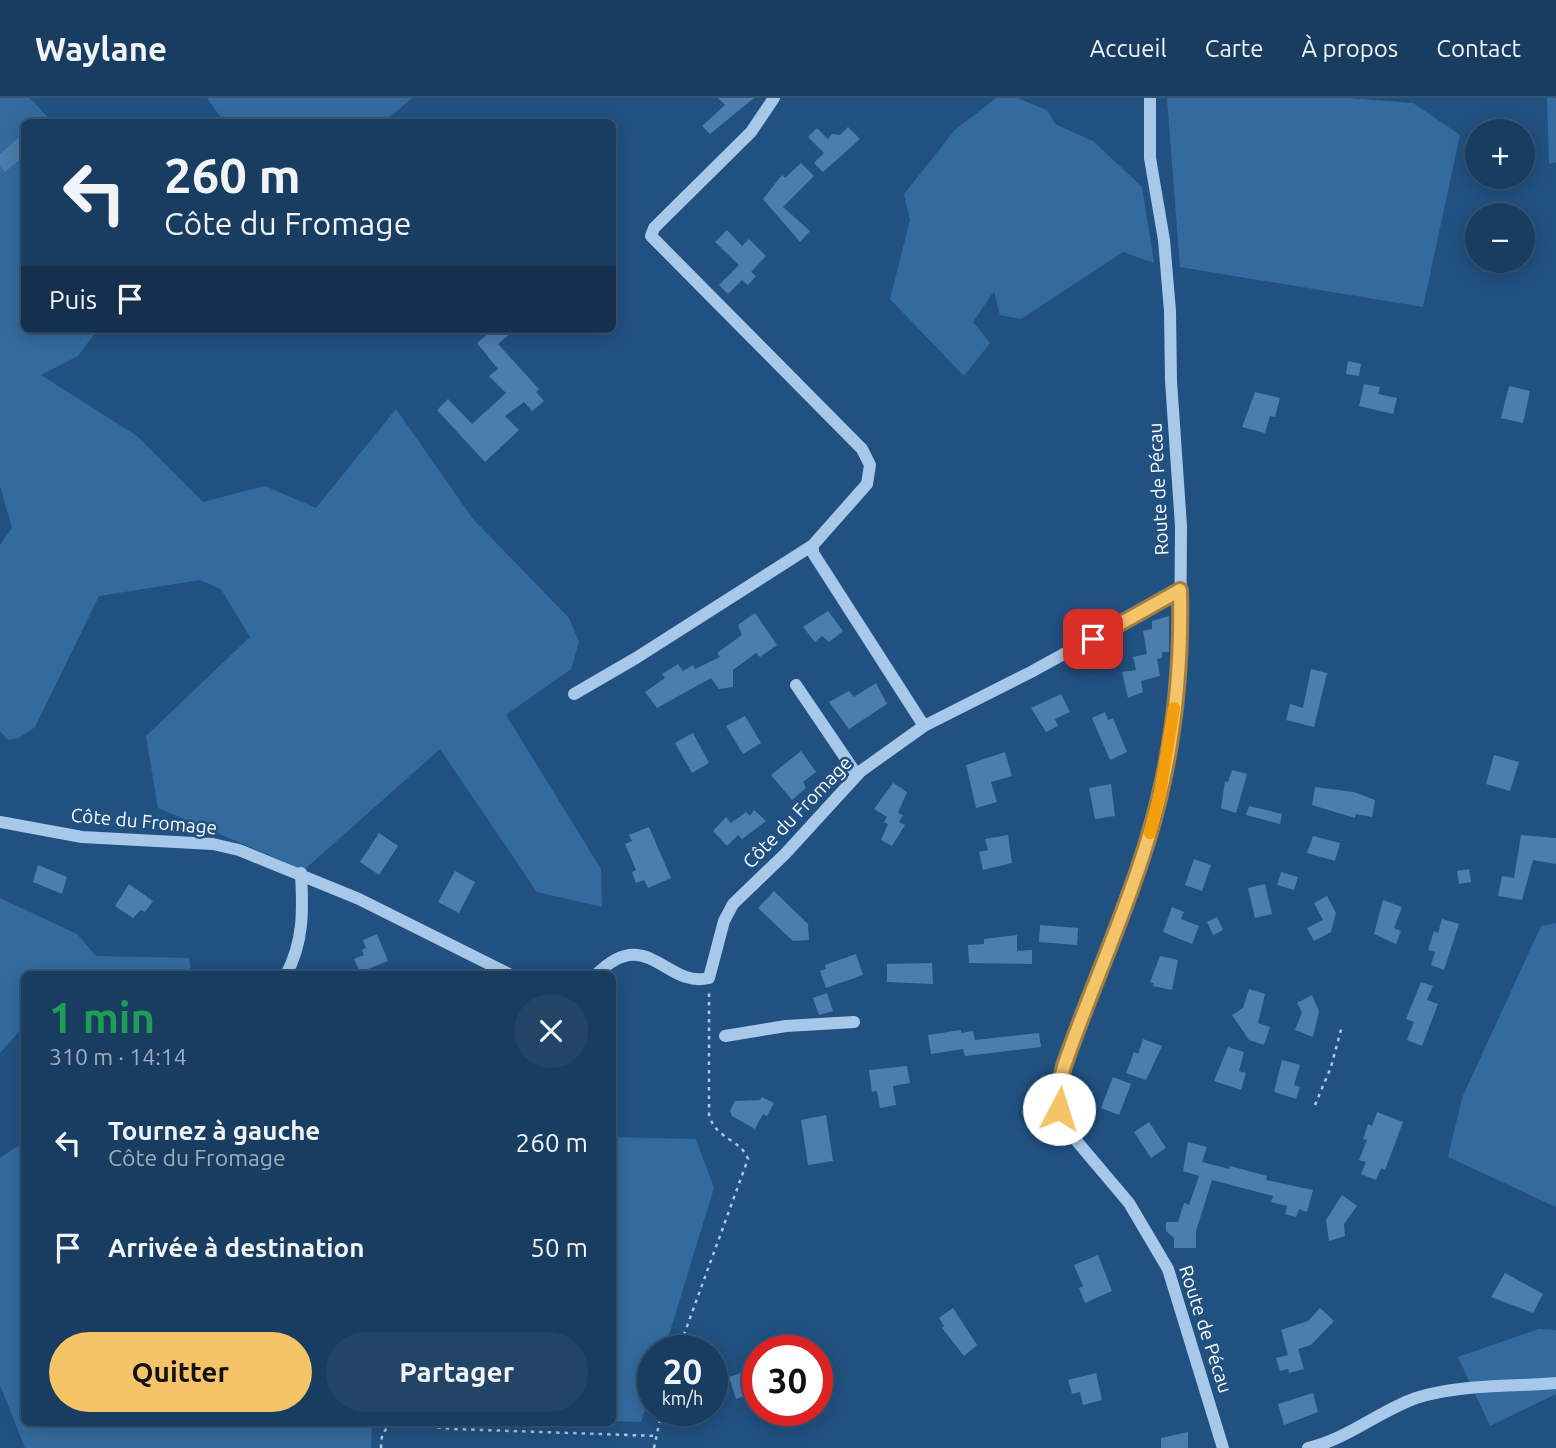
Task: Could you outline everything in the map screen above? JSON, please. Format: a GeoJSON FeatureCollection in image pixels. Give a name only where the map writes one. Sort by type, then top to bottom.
{"type":"FeatureCollection","features":[{"type":"Feature","properties":{"kind":"street"},"geometry":{"type":"LineString","coordinates":[[573,694],[636,659],[813,545],[867,484],[870,465],[862,449],[672,256],[655,243],[651,233],[751,132],[774,98]]}},
{"type":"Feature","properties":{"kind":"street","name":"Route de Pécau"},"geometry":{"type":"LineString","coordinates":[[1150,98],[1150,158],[1164,240],[1170,311],[1181,526],[1180,662],[1160,793],[1147,843],[1064,1066],[1058,1101],[1069,1132],[1129,1203],[1168,1269],[1223,1448]]}},
{"type":"Feature","properties":{"kind":"street"},"geometry":{"type":"LineString","coordinates":[[813,545],[813,553],[924,726]]}},
{"type":"Feature","properties":{"kind":"street","name":"Côte du Fromage"},"geometry":{"type":"LineString","coordinates":[[709,978],[724,921],[733,904],[785,854],[857,775],[924,726],[1031,673],[1180,590]]}},
{"type":"Feature","properties":{"kind":"street"},"geometry":{"type":"LineString","coordinates":[[796,685],[857,775]]}},
{"type":"Feature","properties":{"kind":"street","name":"Côte du Fromage"},"geometry":{"type":"LineString","coordinates":[[0,822],[82,837],[213,844],[239,850],[301,873],[394,915],[503,971]]}},
{"type":"Feature","properties":{"kind":"street"},"geometry":{"type":"LineString","coordinates":[[288,971],[300,942],[303,914],[301,873]]}},
{"type":"Feature","properties":{"kind":"street"},"geometry":{"type":"LineString","coordinates":[[600,971],[609,961],[627,955],[651,959],[691,978],[709,978]]}},
{"type":"Feature","properties":{"kind":"street"},"geometry":{"type":"LineString","coordinates":[[725,1036],[786,1026],[854,1023]]}},
{"type":"Feature","properties":{"kind":"street"},"geometry":{"type":"LineString","coordinates":[[1308,1448],[1343,1435],[1414,1399],[1438,1392],[1556,1384]]}},
{"type":"Feature","properties":{"kind":"path"},"geometry":{"type":"LineString","coordinates":[[684,1335],[748,1159],[746,1153],[714,1128],[709,1115],[709,978]]}},
{"type":"Feature","properties":{"kind":"path"},"geometry":{"type":"LineString","coordinates":[[1315,1105],[1331,1067],[1342,1026]]}},
{"type":"Feature","properties":{"kind":"path"},"geometry":{"type":"LineString","coordinates":[[382,1448],[381,1437],[388,1426]]}},
{"type":"Feature","properties":{"kind":"path"},"geometry":{"type":"LineString","coordinates":[[424,1426],[657,1436]]}},
{"type":"Feature","properties":{"kind":"path"},"geometry":{"type":"LineString","coordinates":[[654,1448],[659,1426]]}},
{"type":"Feature","properties":{"kind":"shaded area"},"geometry":{"type":"Polygon","coordinates":[[[0,98],[30,98],[49,119],[21,119],[21,333],[95,333],[78,356],[41,375],[137,436],[203,502],[265,486],[316,508],[396,409],[473,519],[569,618],[579,642],[571,669],[506,715],[601,869],[602,907],[537,892],[440,749],[304,870],[158,808],[146,736],[250,637],[221,589],[200,580],[99,596],[35,727],[19,738],[8,740],[0,731],[0,545],[12,528],[0,486],[0,98]]]}},
{"type":"Feature","properties":{"kind":"shaded area"},"geometry":{"type":"Polygon","coordinates":[[[207,98],[412,98],[388,119],[222,119],[207,98]]]}},
{"type":"Feature","properties":{"kind":"shaded area"},"geometry":{"type":"Polygon","coordinates":[[[996,98],[1017,98],[1047,110],[1055,124],[1093,141],[1142,187],[1154,263],[1123,252],[1021,319],[1000,315],[994,291],[973,322],[990,343],[964,376],[890,299],[910,220],[904,194],[955,130],[996,98]]]}},
{"type":"Feature","properties":{"kind":"shaded area"},"geometry":{"type":"Polygon","coordinates":[[[1167,98],[1348,98],[1413,103],[1460,135],[1423,307],[1180,267],[1167,98]]]}},
{"type":"Feature","properties":{"kind":"shaded area"},"geometry":{"type":"Polygon","coordinates":[[[1547,98],[1556,98],[1556,162],[1549,164],[1547,98]]]}},
{"type":"Feature","properties":{"kind":"shaded area"},"geometry":{"type":"Polygon","coordinates":[[[0,898],[77,934],[96,956],[189,958],[191,971],[21,971],[21,1029],[0,1053],[0,898]]]}},
{"type":"Feature","properties":{"kind":"shaded area"},"geometry":{"type":"Polygon","coordinates":[[[1556,923],[1556,1207],[1448,1157],[1462,1098],[1541,926],[1556,923]]]}},
{"type":"Feature","properties":{"kind":"shaded area"},"geometry":{"type":"Polygon","coordinates":[[[616,1137],[696,1139],[714,1188],[669,1335],[637,1335],[637,1422],[616,1421],[616,1137]]]}},
{"type":"Feature","properties":{"kind":"shaded area"},"geometry":{"type":"Polygon","coordinates":[[[21,1144],[21,1426],[372,1426],[371,1448],[25,1448],[0,1385],[0,1158],[21,1144]]]}},
{"type":"Feature","properties":{"kind":"shaded area"},"geometry":{"type":"Polygon","coordinates":[[[1539,1329],[1556,1330],[1556,1394],[1490,1426],[1458,1357],[1539,1329]]]}},
{"type":"Feature","properties":{"kind":"building"},"geometry":{"type":"Polygon","coordinates":[[[718,98],[754,98],[710,134],[702,126],[725,105],[718,98]]]}},
{"type":"Feature","properties":{"kind":"building"},"geometry":{"type":"Polygon","coordinates":[[[848,127],[860,139],[823,172],[814,163],[824,153],[808,137],[817,128],[828,139],[832,134],[840,135],[848,127]]]}},
{"type":"Feature","properties":{"kind":"building"},"geometry":{"type":"Polygon","coordinates":[[[21,136],[21,159],[5,172],[0,166],[0,154],[21,136]]]}},
{"type":"Feature","properties":{"kind":"building"},"geometry":{"type":"Polygon","coordinates":[[[801,163],[814,176],[783,207],[810,231],[800,242],[763,199],[782,175],[785,178],[801,163]]]}},
{"type":"Feature","properties":{"kind":"building"},"geometry":{"type":"Polygon","coordinates":[[[727,230],[742,246],[749,239],[766,256],[751,272],[756,276],[748,285],[742,280],[728,294],[719,285],[739,265],[715,242],[727,230]]]}},
{"type":"Feature","properties":{"kind":"building"},"geometry":{"type":"Polygon","coordinates":[[[489,333],[511,333],[498,344],[539,389],[536,392],[544,401],[532,411],[524,402],[505,416],[519,430],[485,462],[437,410],[448,399],[472,424],[506,393],[489,376],[498,369],[477,343],[489,333]]]}},
{"type":"Feature","properties":{"kind":"building"},"geometry":{"type":"Polygon","coordinates":[[[1348,361],[1361,364],[1359,376],[1346,374],[1348,361]]]}},
{"type":"Feature","properties":{"kind":"building"},"geometry":{"type":"Polygon","coordinates":[[[1364,384],[1380,387],[1378,394],[1397,398],[1393,414],[1359,406],[1364,384]]]}},
{"type":"Feature","properties":{"kind":"building"},"geometry":{"type":"Polygon","coordinates":[[[1509,386],[1530,391],[1523,423],[1501,418],[1509,386]]]}},
{"type":"Feature","properties":{"kind":"building"},"geometry":{"type":"Polygon","coordinates":[[[1255,392],[1280,398],[1275,417],[1270,416],[1265,433],[1242,427],[1255,392]]]}},
{"type":"Feature","properties":{"kind":"building"},"geometry":{"type":"Polygon","coordinates":[[[828,611],[843,631],[829,642],[822,636],[815,642],[803,627],[828,611]]]}},
{"type":"Feature","properties":{"kind":"building"},"geometry":{"type":"Polygon","coordinates":[[[755,613],[777,645],[760,657],[756,653],[733,670],[733,687],[719,689],[711,678],[657,708],[645,692],[665,678],[662,674],[678,664],[683,671],[693,665],[695,669],[720,657],[717,653],[742,635],[738,625],[755,613]]]}},
{"type":"Feature","properties":{"kind":"building"},"geometry":{"type":"Polygon","coordinates":[[[1169,616],[1169,652],[1162,652],[1162,658],[1157,659],[1160,676],[1141,681],[1143,692],[1128,698],[1122,672],[1136,670],[1133,657],[1147,654],[1143,631],[1152,629],[1152,621],[1169,616]]]}},
{"type":"Feature","properties":{"kind":"building"},"geometry":{"type":"Polygon","coordinates":[[[1311,669],[1327,673],[1314,727],[1286,720],[1290,704],[1303,708],[1311,669]]]}},
{"type":"Feature","properties":{"kind":"building"},"geometry":{"type":"Polygon","coordinates":[[[876,683],[887,704],[849,729],[829,702],[849,691],[854,697],[876,683]]]}},
{"type":"Feature","properties":{"kind":"building"},"geometry":{"type":"Polygon","coordinates":[[[1061,694],[1070,712],[1055,719],[1058,726],[1046,732],[1031,708],[1061,694]]]}},
{"type":"Feature","properties":{"kind":"building"},"geometry":{"type":"Polygon","coordinates":[[[1105,712],[1108,720],[1113,718],[1127,752],[1110,760],[1092,718],[1105,712]]]}},
{"type":"Feature","properties":{"kind":"building"},"geometry":{"type":"Polygon","coordinates":[[[745,716],[761,743],[743,754],[726,726],[745,716]]]}},
{"type":"Feature","properties":{"kind":"building"},"geometry":{"type":"Polygon","coordinates":[[[693,733],[709,763],[692,773],[675,743],[693,733]]]}},
{"type":"Feature","properties":{"kind":"building"},"geometry":{"type":"Polygon","coordinates":[[[801,751],[816,772],[803,782],[806,788],[792,800],[771,775],[801,751]]]}},
{"type":"Feature","properties":{"kind":"building"},"geometry":{"type":"Polygon","coordinates":[[[1005,752],[1012,776],[991,782],[997,802],[976,808],[966,765],[1005,752]]]}},
{"type":"Feature","properties":{"kind":"building"},"geometry":{"type":"Polygon","coordinates":[[[1494,755],[1519,762],[1510,791],[1486,784],[1494,755]]]}},
{"type":"Feature","properties":{"kind":"building"},"geometry":{"type":"Polygon","coordinates":[[[1232,770],[1247,774],[1236,813],[1221,808],[1225,781],[1228,782],[1232,770]]]}},
{"type":"Feature","properties":{"kind":"building"},"geometry":{"type":"Polygon","coordinates":[[[893,783],[907,792],[898,813],[903,815],[899,822],[905,825],[892,846],[881,840],[888,824],[884,822],[887,817],[874,809],[893,783]]]}},
{"type":"Feature","properties":{"kind":"building"},"geometry":{"type":"Polygon","coordinates":[[[1111,784],[1115,816],[1095,819],[1089,788],[1111,784]]]}},
{"type":"Feature","properties":{"kind":"building"},"geometry":{"type":"Polygon","coordinates":[[[1315,787],[1354,792],[1375,800],[1372,817],[1356,814],[1355,818],[1312,805],[1315,787]]]}},
{"type":"Feature","properties":{"kind":"building"},"geometry":{"type":"Polygon","coordinates":[[[1249,806],[1282,814],[1280,824],[1246,815],[1249,806]]]}},
{"type":"Feature","properties":{"kind":"building"},"geometry":{"type":"Polygon","coordinates":[[[754,810],[766,821],[742,839],[738,835],[727,846],[713,831],[726,817],[731,823],[746,812],[750,816],[754,810]]]}},
{"type":"Feature","properties":{"kind":"building"},"geometry":{"type":"Polygon","coordinates":[[[649,827],[671,878],[648,888],[644,880],[636,883],[632,872],[636,870],[625,844],[632,841],[629,835],[649,827]]]}},
{"type":"Feature","properties":{"kind":"building"},"geometry":{"type":"Polygon","coordinates":[[[379,833],[398,846],[379,875],[360,862],[379,833]]]}},
{"type":"Feature","properties":{"kind":"building"},"geometry":{"type":"Polygon","coordinates":[[[1008,835],[1012,863],[983,870],[979,852],[988,850],[985,839],[1008,835]]]}},
{"type":"Feature","properties":{"kind":"building"},"geometry":{"type":"Polygon","coordinates":[[[1521,835],[1556,838],[1556,864],[1533,860],[1522,900],[1498,896],[1502,876],[1514,878],[1521,835]]]}},
{"type":"Feature","properties":{"kind":"building"},"geometry":{"type":"Polygon","coordinates":[[[1313,836],[1340,843],[1335,861],[1307,853],[1313,836]]]}},
{"type":"Feature","properties":{"kind":"building"},"geometry":{"type":"Polygon","coordinates":[[[1194,859],[1211,865],[1202,891],[1185,885],[1194,859]]]}},
{"type":"Feature","properties":{"kind":"building"},"geometry":{"type":"Polygon","coordinates":[[[38,865],[67,877],[62,894],[33,882],[38,865]]]}},
{"type":"Feature","properties":{"kind":"building"},"geometry":{"type":"Polygon","coordinates":[[[1469,869],[1471,882],[1459,884],[1457,871],[1469,869]]]}},
{"type":"Feature","properties":{"kind":"building"},"geometry":{"type":"Polygon","coordinates":[[[455,871],[475,882],[459,913],[438,902],[455,871]]]}},
{"type":"Feature","properties":{"kind":"building"},"geometry":{"type":"Polygon","coordinates":[[[1281,872],[1298,877],[1294,890],[1277,885],[1281,872]]]}},
{"type":"Feature","properties":{"kind":"building"},"geometry":{"type":"Polygon","coordinates":[[[129,884],[153,901],[145,912],[141,910],[133,918],[115,906],[129,884]]]}},
{"type":"Feature","properties":{"kind":"building"},"geometry":{"type":"Polygon","coordinates":[[[1265,884],[1272,914],[1255,918],[1248,888],[1265,884]]]}},
{"type":"Feature","properties":{"kind":"building"},"geometry":{"type":"Polygon","coordinates":[[[774,891],[808,924],[809,940],[793,941],[758,908],[774,891]]]}},
{"type":"Feature","properties":{"kind":"building"},"geometry":{"type":"Polygon","coordinates":[[[1327,896],[1336,913],[1331,932],[1314,941],[1307,928],[1323,920],[1314,903],[1327,896]]]}},
{"type":"Feature","properties":{"kind":"building"},"geometry":{"type":"Polygon","coordinates":[[[1383,900],[1402,907],[1394,928],[1401,931],[1396,944],[1374,934],[1383,900]]]}},
{"type":"Feature","properties":{"kind":"building"},"geometry":{"type":"Polygon","coordinates":[[[1172,907],[1184,912],[1181,919],[1199,926],[1192,944],[1163,932],[1172,907]]]}},
{"type":"Feature","properties":{"kind":"building"},"geometry":{"type":"Polygon","coordinates":[[[1217,917],[1223,930],[1213,935],[1207,922],[1217,917]]]}},
{"type":"Feature","properties":{"kind":"building"},"geometry":{"type":"Polygon","coordinates":[[[1442,919],[1459,924],[1444,970],[1431,965],[1435,952],[1428,950],[1434,931],[1438,933],[1442,919]]]}},
{"type":"Feature","properties":{"kind":"building"},"geometry":{"type":"Polygon","coordinates":[[[1040,925],[1078,928],[1077,945],[1039,942],[1040,925]]]}},
{"type":"Feature","properties":{"kind":"building"},"geometry":{"type":"Polygon","coordinates":[[[377,934],[388,961],[360,971],[354,959],[364,955],[362,950],[366,948],[363,940],[377,934]]]}},
{"type":"Feature","properties":{"kind":"building"},"geometry":{"type":"Polygon","coordinates":[[[1017,935],[1017,951],[1032,950],[1032,964],[969,963],[968,945],[984,944],[984,939],[1017,935]]]}},
{"type":"Feature","properties":{"kind":"building"},"geometry":{"type":"Polygon","coordinates":[[[856,954],[863,975],[826,988],[820,971],[826,969],[825,965],[856,954]]]}},
{"type":"Feature","properties":{"kind":"building"},"geometry":{"type":"Polygon","coordinates":[[[1160,956],[1178,960],[1172,990],[1153,986],[1154,983],[1150,982],[1160,956]]]}},
{"type":"Feature","properties":{"kind":"building"},"geometry":{"type":"Polygon","coordinates":[[[932,963],[933,984],[887,982],[887,964],[932,963]]]}},
{"type":"Feature","properties":{"kind":"building"},"geometry":{"type":"Polygon","coordinates":[[[1421,982],[1433,986],[1427,1000],[1438,1004],[1422,1046],[1407,1040],[1414,1022],[1406,1019],[1421,982]]]}},
{"type":"Feature","properties":{"kind":"building"},"geometry":{"type":"Polygon","coordinates":[[[1249,989],[1265,994],[1258,1023],[1270,1027],[1264,1045],[1249,1040],[1232,1015],[1243,1008],[1249,989]]]}},
{"type":"Feature","properties":{"kind":"building"},"geometry":{"type":"Polygon","coordinates":[[[827,993],[833,1011],[819,1015],[813,998],[827,993]]]}},
{"type":"Feature","properties":{"kind":"building"},"geometry":{"type":"Polygon","coordinates":[[[1312,995],[1319,1011],[1313,1037],[1295,1030],[1302,1012],[1297,1003],[1312,995]]]}},
{"type":"Feature","properties":{"kind":"building"},"geometry":{"type":"Polygon","coordinates":[[[961,1030],[961,1033],[973,1031],[975,1040],[1039,1033],[1041,1047],[965,1056],[963,1049],[931,1054],[928,1035],[961,1030]]]}},
{"type":"Feature","properties":{"kind":"building"},"geometry":{"type":"Polygon","coordinates":[[[1143,1039],[1162,1046],[1146,1080],[1126,1073],[1134,1052],[1138,1054],[1143,1039]]]}},
{"type":"Feature","properties":{"kind":"building"},"geometry":{"type":"Polygon","coordinates":[[[1228,1047],[1244,1052],[1239,1071],[1246,1073],[1241,1090],[1214,1081],[1228,1047]]]}},
{"type":"Feature","properties":{"kind":"building"},"geometry":{"type":"Polygon","coordinates":[[[1282,1060],[1300,1065],[1294,1085],[1300,1087],[1296,1099],[1274,1092],[1282,1060]]]}},
{"type":"Feature","properties":{"kind":"building"},"geometry":{"type":"Polygon","coordinates":[[[907,1066],[910,1083],[893,1086],[896,1105],[880,1108],[877,1091],[872,1092],[869,1070],[907,1066]]]}},
{"type":"Feature","properties":{"kind":"building"},"geometry":{"type":"Polygon","coordinates":[[[1113,1077],[1131,1084],[1119,1115],[1101,1108],[1113,1077]]]}},
{"type":"Feature","properties":{"kind":"building"},"geometry":{"type":"Polygon","coordinates":[[[762,1097],[774,1103],[767,1116],[763,1114],[755,1129],[732,1116],[730,1111],[735,1101],[760,1100],[762,1097]]]}},
{"type":"Feature","properties":{"kind":"building"},"geometry":{"type":"Polygon","coordinates":[[[1377,1112],[1403,1122],[1385,1170],[1381,1168],[1376,1180],[1361,1174],[1366,1162],[1359,1160],[1367,1140],[1363,1139],[1368,1124],[1372,1126],[1377,1112]]]}},
{"type":"Feature","properties":{"kind":"building"},"geometry":{"type":"Polygon","coordinates":[[[826,1115],[833,1161],[808,1165],[801,1120],[826,1115]]]}},
{"type":"Feature","properties":{"kind":"building"},"geometry":{"type":"Polygon","coordinates":[[[1149,1122],[1166,1148],[1151,1158],[1134,1132],[1149,1122]]]}},
{"type":"Feature","properties":{"kind":"building"},"geometry":{"type":"Polygon","coordinates":[[[1188,1142],[1207,1147],[1202,1162],[1229,1169],[1230,1166],[1267,1176],[1266,1180],[1313,1190],[1307,1212],[1299,1209],[1296,1217],[1285,1214],[1287,1206],[1271,1202],[1273,1196],[1212,1180],[1196,1231],[1196,1248],[1174,1248],[1174,1238],[1166,1231],[1166,1222],[1178,1222],[1184,1203],[1189,1205],[1199,1176],[1183,1171],[1188,1142]]]}},
{"type":"Feature","properties":{"kind":"building"},"geometry":{"type":"Polygon","coordinates":[[[1342,1195],[1357,1206],[1344,1224],[1345,1236],[1329,1241],[1326,1220],[1342,1195]]]}},
{"type":"Feature","properties":{"kind":"building"},"geometry":{"type":"Polygon","coordinates":[[[1098,1255],[1112,1291],[1085,1303],[1079,1288],[1083,1286],[1074,1265],[1098,1255]]]}},
{"type":"Feature","properties":{"kind":"building"},"geometry":{"type":"Polygon","coordinates":[[[1505,1273],[1543,1294],[1533,1313],[1491,1297],[1505,1273]]]}},
{"type":"Feature","properties":{"kind":"building"},"geometry":{"type":"Polygon","coordinates":[[[953,1308],[977,1345],[964,1356],[942,1328],[944,1326],[939,1318],[953,1308]]]}},
{"type":"Feature","properties":{"kind":"building"},"geometry":{"type":"Polygon","coordinates":[[[1320,1308],[1334,1321],[1311,1345],[1298,1349],[1304,1369],[1289,1373],[1288,1369],[1280,1371],[1276,1358],[1288,1355],[1281,1330],[1308,1321],[1320,1308]]]}},
{"type":"Feature","properties":{"kind":"building"},"geometry":{"type":"Polygon","coordinates":[[[742,1373],[742,1397],[736,1399],[729,1377],[742,1373]]]}},
{"type":"Feature","properties":{"kind":"building"},"geometry":{"type":"Polygon","coordinates":[[[1096,1373],[1102,1400],[1083,1405],[1080,1392],[1072,1394],[1068,1380],[1096,1373]]]}},
{"type":"Feature","properties":{"kind":"building"},"geometry":{"type":"Polygon","coordinates":[[[1313,1393],[1318,1412],[1284,1425],[1278,1404],[1313,1393]]]}},
{"type":"Feature","properties":{"kind":"building"},"geometry":{"type":"Polygon","coordinates":[[[1188,1432],[1188,1448],[1161,1448],[1161,1438],[1188,1432]]]}},
{"type":"Feature","properties":{"kind":"slow traffic"},"geometry":{"type":"LineString","coordinates":[[1150,833],[1160,793],[1174,708]]}},
{"type":"Feature","properties":{"kind":"route"},"geometry":{"type":"LineString","coordinates":[[1059,1109],[1058,1091],[1064,1066],[1147,843],[1160,793],[1180,662],[1180,590],[1093,639]]}}]}
